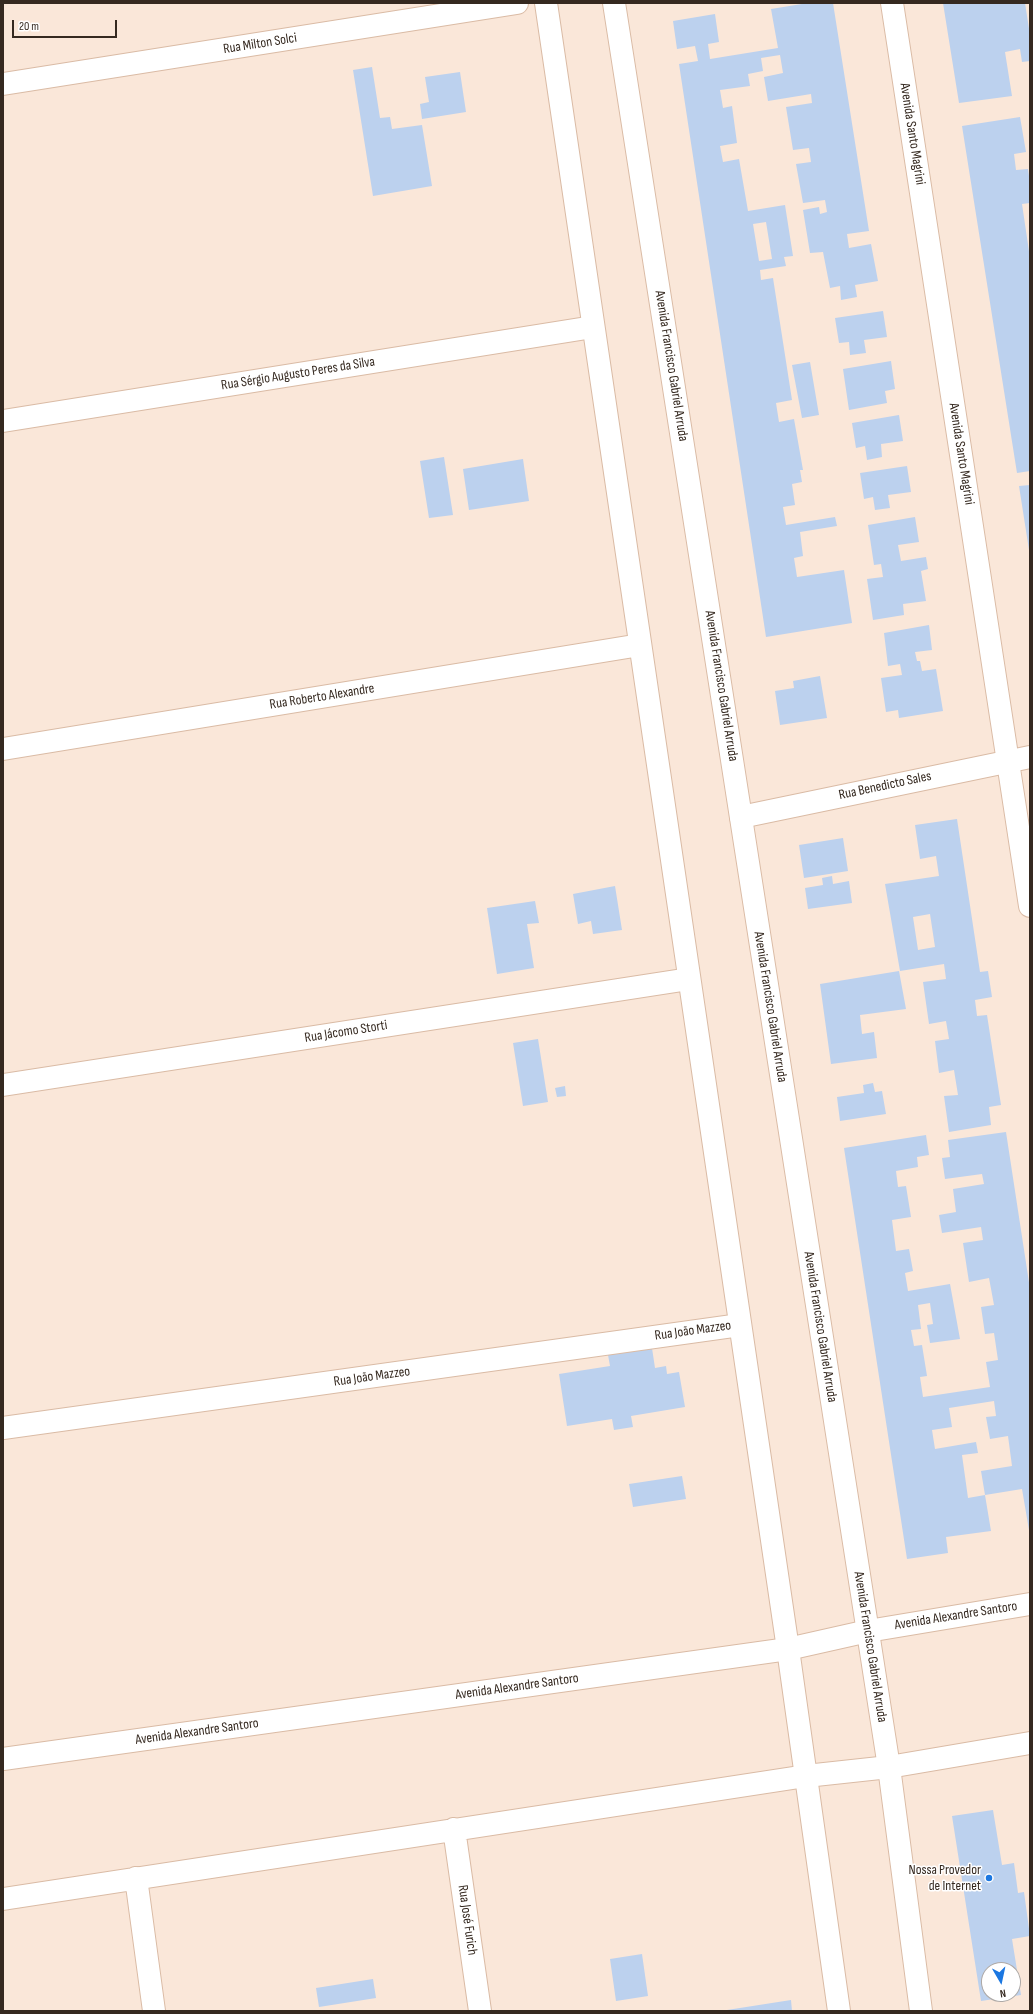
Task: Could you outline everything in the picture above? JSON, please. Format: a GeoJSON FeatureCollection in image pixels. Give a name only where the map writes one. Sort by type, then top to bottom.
{"type":"FeatureCollection","features":[{"type":"Feature","properties":{"kind":"street","name":"Rua Milton Solci"},"geometry":{"type":"LineString","coordinates":[[3,84],[517,3]]}},
{"type":"Feature","properties":{"kind":"street"},"geometry":{"type":"LineString","coordinates":[[546,3],[788,1649],[839,2011]]}},
{"type":"Feature","properties":{"kind":"street","name":"Avenida Francisco Gabriel Arruda"},"geometry":{"type":"LineString","coordinates":[[614,3],[889,1767],[921,2011]]}},
{"type":"Feature","properties":{"kind":"street","name":"Avenida Santo Magrini"},"geometry":{"type":"LineString","coordinates":[[892,3],[1030,906]]}},
{"type":"Feature","properties":{"kind":"street","name":"Rua Sérgio Augusto Peres da Silva"},"geometry":{"type":"LineString","coordinates":[[3,421],[593,327]]}},
{"type":"Feature","properties":{"kind":"street","name":"Rua Roberto Alexandre"},"geometry":{"type":"LineString","coordinates":[[3,749],[640,645]]}},
{"type":"Feature","properties":{"kind":"street","name":"Rua Benedicto Sales"},"geometry":{"type":"LineString","coordinates":[[741,817],[1030,757]]}},
{"type":"Feature","properties":{"kind":"street","name":"Rua Jácomo Storti"},"geometry":{"type":"LineString","coordinates":[[3,1085],[690,979]]}},
{"type":"Feature","properties":{"kind":"street","name":"Rua João Mazzeo"},"geometry":{"type":"LineString","coordinates":[[3,1428],[740,1325]]}},
{"type":"Feature","properties":{"kind":"street","name":"Avenida Alexandre Santoro"},"geometry":{"type":"LineString","coordinates":[[3,1759],[788,1649],[868,1631],[1030,1604]]}},
{"type":"Feature","properties":{"kind":"street"},"geometry":{"type":"LineString","coordinates":[[3,1899],[806,1776],[889,1767],[1030,1743]]}},
{"type":"Feature","properties":{"kind":"street","name":"Rua José Furich"},"geometry":{"type":"LineString","coordinates":[[454,1830],[480,2011]]}},
{"type":"Feature","properties":{"kind":"street"},"geometry":{"type":"LineString","coordinates":[[136,1878],[154,2011]]}},
{"type":"Feature","properties":{"kind":"building"},"geometry":{"type":"Polygon","coordinates":[[[808,3],[833,3],[869,231],[847,234],[849,248],[871,244],[878,281],[855,285],[857,297],[841,300],[840,286],[830,288],[823,252],[810,253],[803,210],[819,207],[820,214],[827,212],[825,200],[803,203],[796,164],[811,162],[809,148],[793,150],[786,107],[812,103],[811,94],[768,101],[764,77],[783,73],[780,55],[761,58],[763,71],[748,74],[750,86],[720,90],[723,108],[732,106],[737,143],[720,146],[723,162],[739,159],[748,211],[785,205],[793,256],[784,257],[786,266],[760,270],[761,280],[773,278],[792,400],[776,403],[779,422],[794,419],[803,470],[800,470],[802,482],[792,484],[795,505],[783,507],[786,525],[835,517],[837,526],[800,532],[803,556],[794,558],[797,577],[844,570],[852,623],[766,637],[679,64],[698,61],[695,46],[677,49],[673,21],[715,14],[719,42],[708,44],[710,59],[778,48],[771,9],[808,3]],[[766,222],[753,224],[759,261],[772,259],[766,222]]]}},
{"type":"Feature","properties":{"kind":"building"},"geometry":{"type":"Polygon","coordinates":[[[943,3],[1025,3],[1030,35],[1030,61],[1022,62],[1020,49],[1005,52],[1012,96],[959,103],[943,3]]]}},
{"type":"Feature","properties":{"kind":"building"},"geometry":{"type":"Polygon","coordinates":[[[372,67],[380,118],[390,117],[392,129],[422,125],[432,186],[373,196],[353,70],[372,67]]]}},
{"type":"Feature","properties":{"kind":"building"},"geometry":{"type":"Polygon","coordinates":[[[460,72],[466,112],[422,119],[420,104],[429,102],[425,77],[460,72]]]}},
{"type":"Feature","properties":{"kind":"building"},"geometry":{"type":"Polygon","coordinates":[[[1020,117],[1026,152],[1014,154],[1016,170],[1028,169],[1030,183],[1030,203],[1022,204],[1030,258],[1030,471],[1017,473],[962,126],[1020,117]]]}},
{"type":"Feature","properties":{"kind":"building"},"geometry":{"type":"Polygon","coordinates":[[[883,311],[887,337],[864,340],[866,353],[850,355],[849,342],[839,343],[835,318],[883,311]]]}},
{"type":"Feature","properties":{"kind":"building"},"geometry":{"type":"Polygon","coordinates":[[[891,361],[895,389],[885,391],[887,403],[849,410],[843,369],[891,361]]]}},
{"type":"Feature","properties":{"kind":"building"},"geometry":{"type":"Polygon","coordinates":[[[810,362],[819,415],[802,418],[792,365],[810,362]]]}},
{"type":"Feature","properties":{"kind":"building"},"geometry":{"type":"Polygon","coordinates":[[[899,415],[903,441],[881,444],[882,457],[867,460],[865,446],[856,448],[852,423],[899,415]]]}},
{"type":"Feature","properties":{"kind":"building"},"geometry":{"type":"Polygon","coordinates":[[[444,457],[453,515],[429,518],[420,461],[444,457]]]}},
{"type":"Feature","properties":{"kind":"building"},"geometry":{"type":"Polygon","coordinates":[[[523,459],[529,501],[469,510],[463,469],[523,459]]]}},
{"type":"Feature","properties":{"kind":"building"},"geometry":{"type":"Polygon","coordinates":[[[907,466],[911,492],[888,495],[890,508],[875,510],[873,497],[864,499],[860,473],[907,466]]]}},
{"type":"Feature","properties":{"kind":"building"},"geometry":{"type":"Polygon","coordinates":[[[1030,485],[1030,550],[1029,550],[1019,486],[1030,485]]]}},
{"type":"Feature","properties":{"kind":"building"},"geometry":{"type":"Polygon","coordinates":[[[915,517],[919,542],[898,545],[901,561],[926,557],[928,569],[921,571],[926,601],[903,604],[904,615],[873,620],[867,579],[883,577],[881,564],[874,565],[868,525],[915,517]]]}},
{"type":"Feature","properties":{"kind":"building"},"geometry":{"type":"Polygon","coordinates":[[[929,625],[932,650],[915,652],[917,661],[920,661],[922,671],[936,669],[943,711],[899,718],[898,710],[886,712],[881,678],[902,675],[900,664],[888,666],[884,633],[929,625]]]}},
{"type":"Feature","properties":{"kind":"building"},"geometry":{"type":"Polygon","coordinates":[[[820,676],[827,718],[780,725],[775,691],[794,688],[793,681],[820,676]]]}},
{"type":"Feature","properties":{"kind":"building"},"geometry":{"type":"Polygon","coordinates":[[[957,819],[980,972],[988,971],[992,997],[975,1000],[977,1016],[987,1015],[1001,1105],[989,1107],[991,1125],[949,1132],[944,1096],[958,1095],[954,1070],[939,1073],[935,1041],[949,1039],[946,1021],[929,1024],[923,982],[946,979],[944,964],[900,971],[885,884],[939,876],[936,856],[920,859],[915,825],[957,819]],[[930,914],[913,917],[918,950],[935,947],[930,914]]]}},
{"type":"Feature","properties":{"kind":"building"},"geometry":{"type":"Polygon","coordinates":[[[843,838],[848,871],[804,878],[799,845],[843,838]]]}},
{"type":"Feature","properties":{"kind":"building"},"geometry":{"type":"Polygon","coordinates":[[[832,876],[833,884],[849,881],[852,903],[808,909],[805,888],[823,885],[822,878],[832,876]]]}},
{"type":"Feature","properties":{"kind":"building"},"geometry":{"type":"Polygon","coordinates":[[[615,886],[622,930],[593,934],[591,921],[578,924],[573,894],[615,886]]]}},
{"type":"Feature","properties":{"kind":"building"},"geometry":{"type":"Polygon","coordinates":[[[535,901],[539,923],[527,924],[534,968],[497,974],[487,908],[535,901]]]}},
{"type":"Feature","properties":{"kind":"building"},"geometry":{"type":"Polygon","coordinates":[[[899,971],[906,1009],[860,1015],[862,1034],[874,1032],[877,1058],[831,1064],[820,984],[899,971]]]}},
{"type":"Feature","properties":{"kind":"building"},"geometry":{"type":"Polygon","coordinates":[[[538,1039],[548,1102],[523,1106],[513,1043],[538,1039]]]}},
{"type":"Feature","properties":{"kind":"building"},"geometry":{"type":"Polygon","coordinates":[[[873,1083],[875,1092],[882,1091],[886,1114],[840,1121],[837,1097],[864,1093],[863,1085],[873,1083]]]}},
{"type":"Feature","properties":{"kind":"building"},"geometry":{"type":"Polygon","coordinates":[[[565,1086],[566,1096],[557,1097],[555,1088],[565,1086]]]}},
{"type":"Feature","properties":{"kind":"building"},"geometry":{"type":"Polygon","coordinates":[[[1006,1132],[1030,1289],[1030,1536],[1022,1489],[985,1495],[991,1531],[946,1537],[948,1553],[907,1559],[844,1148],[926,1135],[929,1155],[917,1157],[918,1167],[896,1171],[898,1187],[906,1186],[911,1217],[892,1220],[896,1251],[909,1249],[913,1271],[905,1273],[908,1291],[950,1284],[960,1339],[930,1343],[927,1325],[933,1324],[930,1303],[918,1305],[921,1329],[911,1330],[914,1346],[922,1345],[927,1376],[920,1377],[923,1397],[990,1387],[986,1362],[998,1360],[994,1333],[985,1334],[981,1307],[994,1305],[989,1278],[969,1282],[963,1243],[983,1240],[981,1227],[942,1233],[939,1215],[956,1212],[953,1189],[984,1184],[982,1174],[945,1179],[942,1158],[950,1157],[948,1140],[1006,1132]],[[994,1401],[949,1408],[952,1427],[932,1430],[935,1449],[976,1442],[978,1453],[962,1455],[968,1498],[985,1495],[981,1471],[1012,1466],[1008,1436],[990,1439],[986,1417],[996,1416],[994,1401]]]}},
{"type":"Feature","properties":{"kind":"building"},"geometry":{"type":"Polygon","coordinates":[[[652,1348],[655,1368],[666,1366],[667,1374],[679,1372],[685,1407],[631,1416],[633,1427],[614,1430],[612,1419],[567,1426],[559,1374],[610,1366],[608,1355],[652,1348]]]}},
{"type":"Feature","properties":{"kind":"building"},"geometry":{"type":"Polygon","coordinates":[[[682,1476],[686,1499],[633,1507],[629,1484],[682,1476]]]}},
{"type":"Feature","properties":{"kind":"building"},"geometry":{"type":"Polygon","coordinates":[[[993,1810],[1002,1865],[1014,1863],[1018,1893],[1024,1892],[1030,1936],[1012,1939],[1016,1962],[981,1962],[981,2001],[952,1816],[993,1810]]]}},
{"type":"Feature","properties":{"kind":"building"},"geometry":{"type":"Polygon","coordinates":[[[642,1954],[648,1996],[616,2001],[610,1959],[642,1954]]]}},
{"type":"Feature","properties":{"kind":"building"},"geometry":{"type":"Polygon","coordinates":[[[373,1979],[376,1998],[319,2007],[316,1988],[373,1979]]]}},
{"type":"Feature","properties":{"kind":"building"},"geometry":{"type":"Polygon","coordinates":[[[791,2000],[792,2011],[727,2011],[727,2010],[791,2000]]]}},
{"type":"Feature","properties":{"kind":"place","name":"Nossa Provedor de Internet"},"geometry":{"type":"Point","coordinates":[989,1878]}}]}
